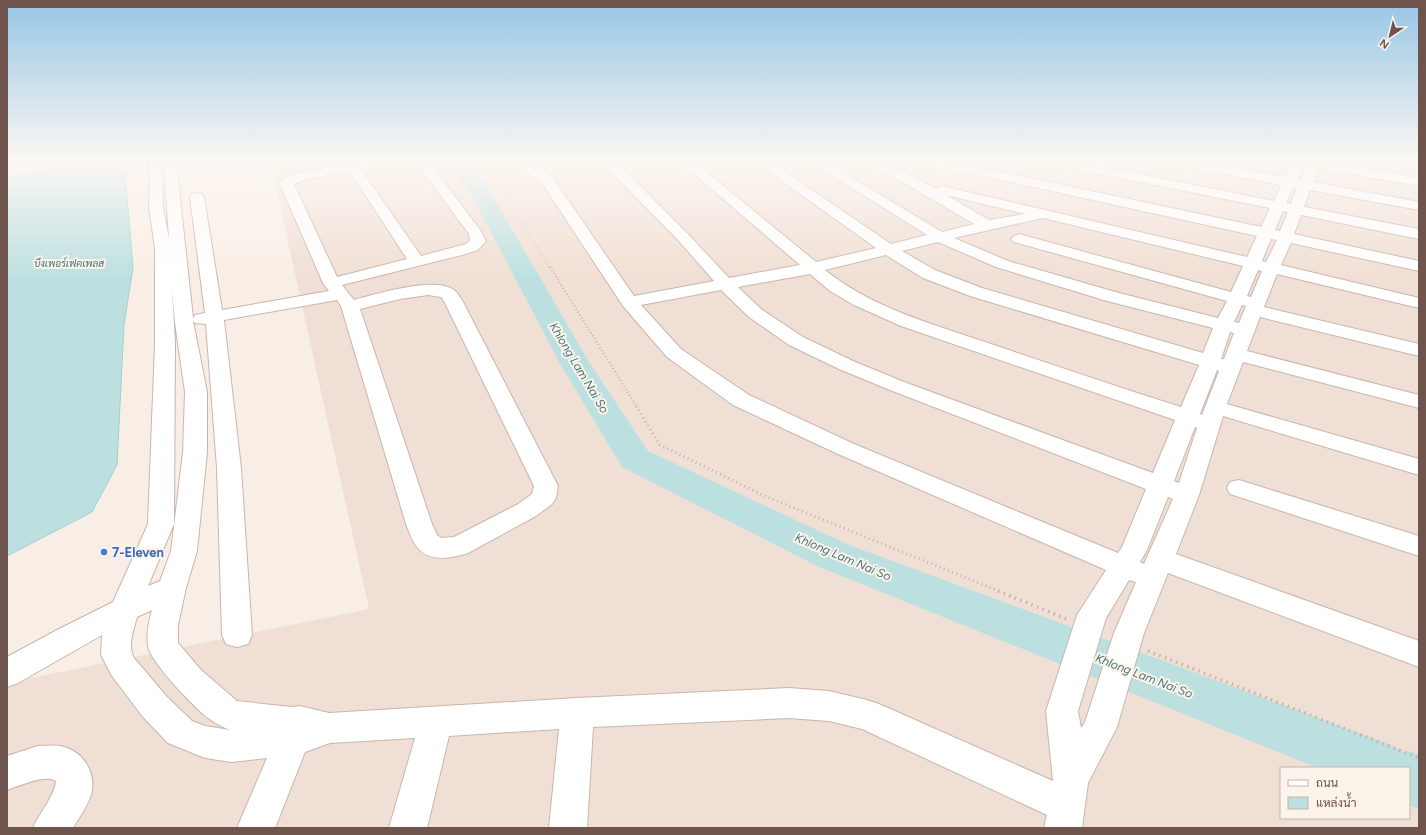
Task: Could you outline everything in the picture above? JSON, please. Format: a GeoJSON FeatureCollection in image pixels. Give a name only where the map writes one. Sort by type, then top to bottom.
{"type":"FeatureCollection","features":[{"type":"Feature","properties":{"kind":"street"},"geometry":{"type":"LineString","coordinates":[[165,200],[163,248],[174,325],[196,392],[195,452],[184,551],[172,588],[163,625],[163,647],[190,680],[219,708],[231,715],[290,722],[307,730]]}},
{"type":"Feature","properties":{"kind":"street"},"geometry":{"type":"LineString","coordinates":[[196,200],[214,316],[229,468],[237,635]]}},
{"type":"Feature","properties":{"kind":"street"},"geometry":{"type":"LineString","coordinates":[[174,325],[214,316],[341,294],[434,289],[448,293],[457,307],[546,486],[543,498],[527,510],[459,546],[436,548],[427,541],[419,524],[341,294],[294,200]]}},
{"type":"Feature","properties":{"kind":"street"},"geometry":{"type":"LineString","coordinates":[[375,200],[417,262]]}},
{"type":"Feature","properties":{"kind":"street"},"geometry":{"type":"LineString","coordinates":[[341,294],[417,262],[472,247],[478,241],[476,234],[450,200]]}},
{"type":"Feature","properties":{"kind":"street"},"geometry":{"type":"LineString","coordinates":[[560,200],[629,302],[674,353],[741,400],[846,449],[1123,566],[1156,568],[1419,654]]}},
{"type":"Feature","properties":{"kind":"street"},"geometry":{"type":"LineString","coordinates":[[646,200],[683,237],[726,285],[755,313],[796,341],[846,365],[897,386],[1187,495]]}},
{"type":"Feature","properties":{"kind":"street"},"geometry":{"type":"LineString","coordinates":[[732,200],[836,287],[860,301],[908,322],[1203,416],[1419,467]]}},
{"type":"Feature","properties":{"kind":"street"},"geometry":{"type":"LineString","coordinates":[[817,200],[888,249],[930,274],[976,292],[1073,322],[1229,345]]}},
{"type":"Feature","properties":{"kind":"street"},"geometry":{"type":"LineString","coordinates":[[879,200],[940,237],[1002,264],[1153,308],[1229,345],[1419,402]]}},
{"type":"Feature","properties":{"kind":"street"},"geometry":{"type":"LineString","coordinates":[[944,200],[987,225]]}},
{"type":"Feature","properties":{"kind":"street"},"geometry":{"type":"LineString","coordinates":[[1040,200],[1275,236],[1419,266]]}},
{"type":"Feature","properties":{"kind":"street"},"geometry":{"type":"LineString","coordinates":[[1050,200],[1262,267],[1419,303]]}},
{"type":"Feature","properties":{"kind":"street"},"geometry":{"type":"LineString","coordinates":[[1247,200],[1419,234]]}},
{"type":"Feature","properties":{"kind":"street"},"geometry":{"type":"LineString","coordinates":[[1067,805],[1138,642],[1156,568],[1187,495],[1203,416],[1229,345],[1249,304],[1262,267],[1291,200]]}},
{"type":"Feature","properties":{"kind":"street"},"geometry":{"type":"LineString","coordinates":[[1400,200],[1419,206]]}},
{"type":"Feature","properties":{"kind":"street"},"geometry":{"type":"LineString","coordinates":[[629,302],[813,268],[987,225],[1056,202]]}},
{"type":"Feature","properties":{"kind":"street"},"geometry":{"type":"LineString","coordinates":[[1019,239],[1419,350]]}},
{"type":"Feature","properties":{"kind":"street"},"geometry":{"type":"LineString","coordinates":[[174,325],[161,524],[125,609],[116,639],[116,655],[123,667],[155,707],[180,732],[205,742],[232,746],[307,730],[436,721],[789,703],[829,706],[867,716],[1067,805]]}},
{"type":"Feature","properties":{"kind":"street"},"geometry":{"type":"LineString","coordinates":[[1067,805],[1062,710],[1083,618],[1134,550],[1160,485],[1203,416]]}},
{"type":"Feature","properties":{"kind":"street"},"geometry":{"type":"LineString","coordinates":[[1239,488],[1419,546]]}},
{"type":"Feature","properties":{"kind":"street"},"geometry":{"type":"LineString","coordinates":[[7,673],[42,652],[125,609],[172,588]]}},
{"type":"Feature","properties":{"kind":"street"},"geometry":{"type":"LineString","coordinates":[[568,828],[577,713]]}},
{"type":"Feature","properties":{"kind":"street"},"geometry":{"type":"LineString","coordinates":[[408,828],[436,721]]}},
{"type":"Feature","properties":{"kind":"street"},"geometry":{"type":"LineString","coordinates":[[256,828],[307,730]]}},
{"type":"Feature","properties":{"kind":"street"},"geometry":{"type":"LineString","coordinates":[[7,773],[38,763],[60,763],[74,774],[73,794],[52,828]]}},
{"type":"Feature","properties":{"kind":"path"},"geometry":{"type":"LineString","coordinates":[[508,200],[660,446],[767,497],[1083,618]]}},
{"type":"Feature","properties":{"kind":"path"},"geometry":{"type":"LineString","coordinates":[[1138,642],[1419,758]]}},
{"type":"Feature","properties":{"kind":"shaded area"},"geometry":{"type":"Polygon","coordinates":[[[279,200],[1419,200],[1419,828],[7,828],[7,683],[369,609],[279,200]]]}},
{"type":"Feature","properties":{"kind":"water","name":"บึงเพอร์เฟคเพลส"},"geometry":{"type":"Polygon","coordinates":[[[7,200],[127,200],[133,267],[124,325],[117,465],[92,512],[7,556],[7,200]]]}},
{"type":"Feature","properties":{"kind":"waterway","name":"Khlong Lam Nai So"},"geometry":{"type":"LineString","coordinates":[[485,200],[574,362],[635,459],[834,556],[1380,767]]}},
{"type":"Feature","properties":{"kind":"waterway","name":"Khlong Lam Nai So"},"geometry":{"type":"LineString","coordinates":[[1410,778],[1419,782]]}},
{"type":"Feature","properties":{"kind":"place","name":"7-Eleven"},"geometry":{"type":"Point","coordinates":[104,552]}}]}
